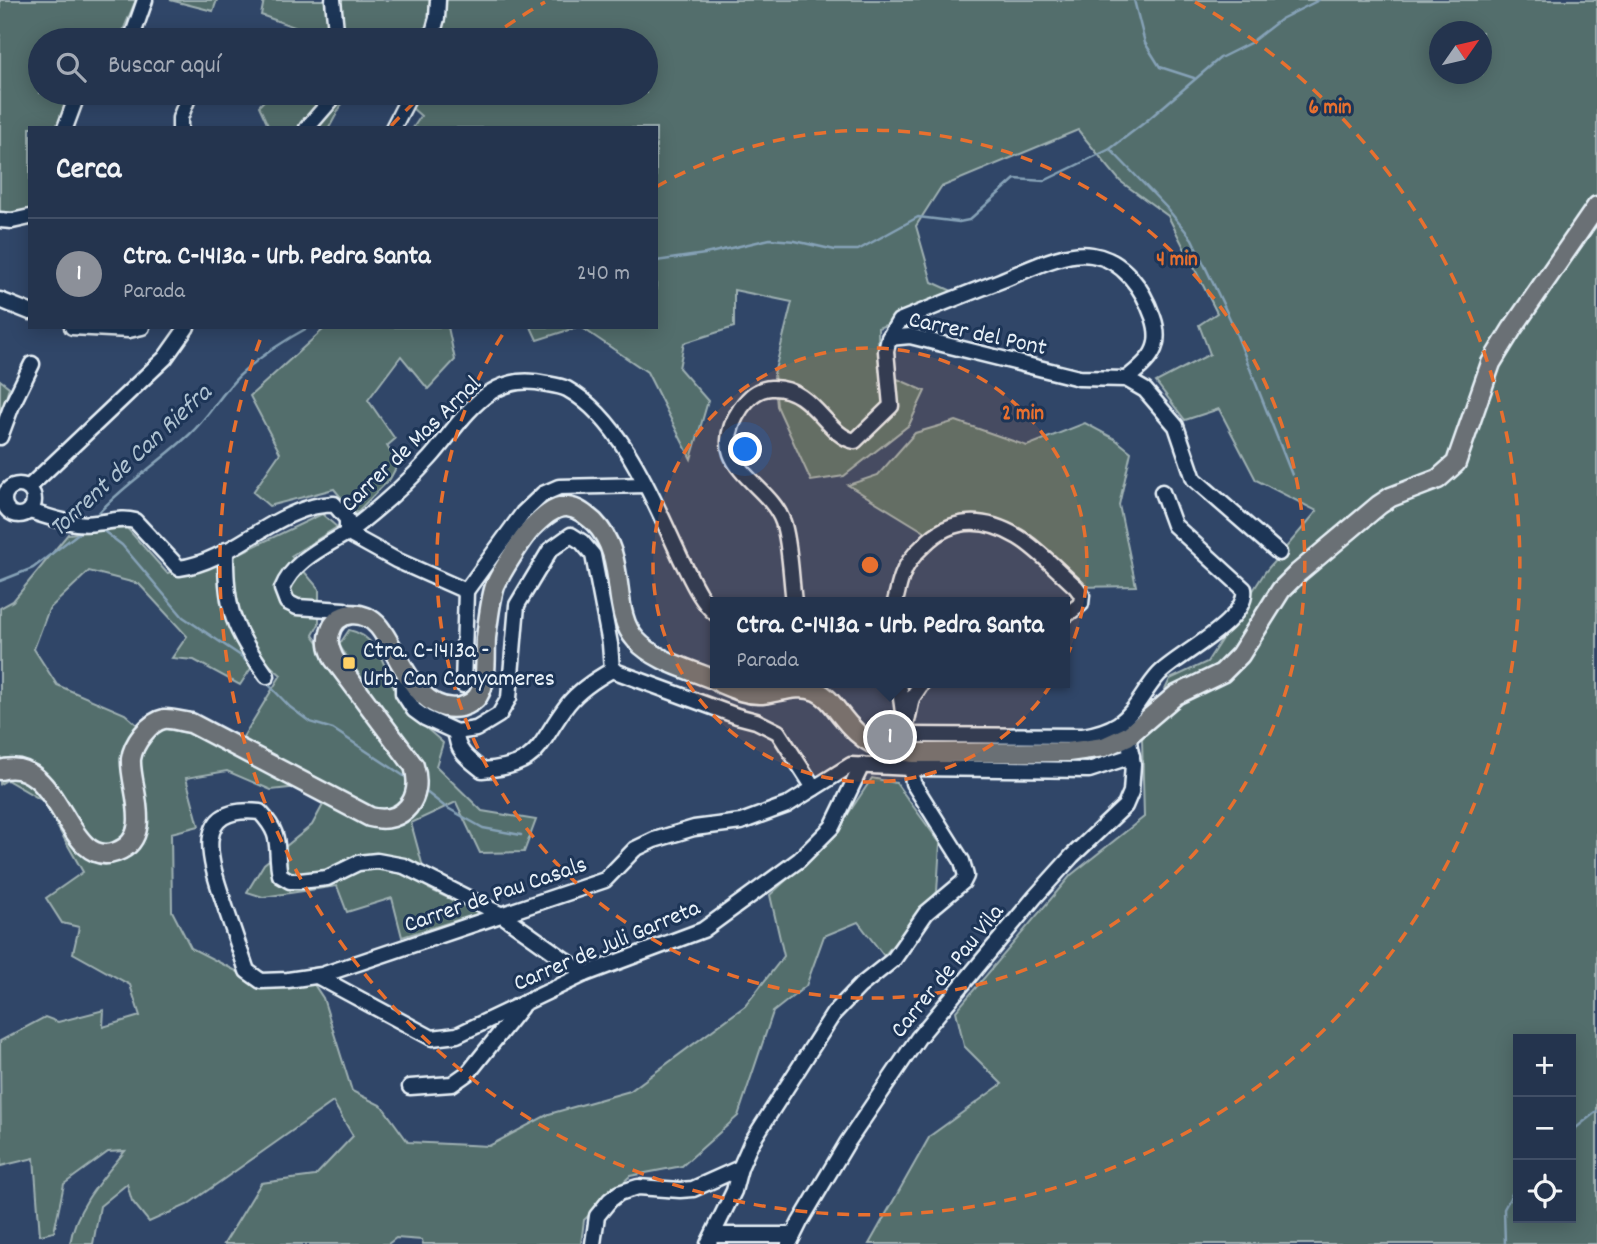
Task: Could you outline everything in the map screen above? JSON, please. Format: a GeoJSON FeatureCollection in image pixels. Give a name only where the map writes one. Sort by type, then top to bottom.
{"type":"FeatureCollection","features":[{"type":"Feature","properties":{"kind":"main road"},"geometry":{"type":"LineString","coordinates":[[810,688],[822,694],[869,744],[912,761],[1082,751],[1104,747],[1128,736],[1176,695],[1222,673],[1232,664],[1289,581],[1365,515],[1391,497],[1438,480],[1452,468],[1460,454],[1485,378],[1496,355],[1597,206]]}},
{"type":"Feature","properties":{"kind":"main road"},"geometry":{"type":"LineString","coordinates":[[0,770],[9,768],[30,775],[49,790],[85,846],[99,854],[117,852],[131,839],[138,825],[138,804],[131,759],[137,742],[150,727],[164,719],[191,723],[370,817],[379,819],[400,815],[409,809],[415,799],[418,777],[414,766],[334,659],[329,649],[328,637],[332,627],[341,617],[350,613],[369,618],[378,625],[407,675],[421,693],[441,705],[459,707],[478,697],[484,677],[486,634],[495,586],[527,533],[544,515],[565,506],[583,512],[601,529],[614,556],[624,616],[634,638],[652,653],[710,678]]}},
{"type":"Feature","properties":{"kind":"main road"},"geometry":{"type":"LineString","coordinates":[[732,688],[761,694],[791,688]]}},
{"type":"Feature","properties":{"kind":"street"},"geometry":{"type":"LineString","coordinates":[[135,28],[145,0]]}},
{"type":"Feature","properties":{"kind":"street"},"geometry":{"type":"LineString","coordinates":[[333,0],[336,28]]}},
{"type":"Feature","properties":{"kind":"street"},"geometry":{"type":"LineString","coordinates":[[435,28],[438,0]]}},
{"type":"Feature","properties":{"kind":"street"},"geometry":{"type":"LineString","coordinates":[[66,126],[74,105]]}},
{"type":"Feature","properties":{"kind":"street"},"geometry":{"type":"LineString","coordinates":[[180,126],[185,105]]}},
{"type":"Feature","properties":{"kind":"street"},"geometry":{"type":"LineString","coordinates":[[309,126],[327,105]]}},
{"type":"Feature","properties":{"kind":"street"},"geometry":{"type":"LineString","coordinates":[[394,126],[405,105]]}},
{"type":"Feature","properties":{"kind":"street"},"geometry":{"type":"LineString","coordinates":[[0,220],[28,217]]}},
{"type":"Feature","properties":{"kind":"street"},"geometry":{"type":"LineString","coordinates":[[889,338],[899,321],[1058,258],[1090,254],[1107,258],[1130,274],[1146,298],[1156,326],[1157,345],[1148,362],[1126,379],[1145,390],[1176,426],[1194,479],[1279,553]]}},
{"type":"Feature","properties":{"kind":"street"},"geometry":{"type":"LineString","coordinates":[[0,300],[28,311]]}},
{"type":"Feature","properties":{"kind":"street"},"geometry":{"type":"LineString","coordinates":[[110,329],[133,329]]}},
{"type":"Feature","properties":{"kind":"street"},"geometry":{"type":"LineString","coordinates":[[28,488],[165,358],[186,329]]}},
{"type":"Feature","properties":{"kind":"street","name":"Carrer del Pont"},"geometry":{"type":"LineString","coordinates":[[793,597],[784,524],[776,509],[742,474],[729,448],[733,421],[750,395],[771,388],[795,393],[814,407],[846,439],[855,440],[891,406],[886,351],[889,338],[910,336],[1079,378],[1126,379]]}},
{"type":"Feature","properties":{"kind":"street"},"geometry":{"type":"LineString","coordinates":[[0,437],[32,364]]}},
{"type":"Feature","properties":{"kind":"street","name":"Carrer de Mas Arnal"},"geometry":{"type":"LineString","coordinates":[[321,608],[297,607],[287,602],[282,589],[287,575],[313,553],[347,533],[390,500],[463,418],[489,393],[528,379],[566,388],[606,423],[632,457],[687,570],[710,609]]}},
{"type":"Feature","properties":{"kind":"street"},"geometry":{"type":"LineString","coordinates":[[30,511],[34,496],[28,488],[16,485],[3,487],[4,514],[19,515],[30,511],[56,520],[93,524],[125,518],[135,521],[179,568],[198,566],[311,507],[334,504],[347,519],[347,533],[396,560],[466,591]]}},
{"type":"Feature","properties":{"kind":"street"},"geometry":{"type":"LineString","coordinates":[[463,685],[466,591],[523,513],[543,494],[559,487],[645,485]]}},
{"type":"Feature","properties":{"kind":"street"},"geometry":{"type":"LineString","coordinates":[[904,735],[1083,736],[1107,730],[1123,720],[1158,675],[1196,648],[1234,615],[1245,596],[1244,589],[1174,525],[1162,492]]}},
{"type":"Feature","properties":{"kind":"street"},"geometry":{"type":"LineString","coordinates":[[896,597],[902,574],[916,552],[936,532],[969,521],[995,527],[1018,537],[1076,586],[1082,595],[1081,604],[1070,612]]}},
{"type":"Feature","properties":{"kind":"street"},"geometry":{"type":"LineString","coordinates":[[407,675],[402,684],[414,710],[456,732],[476,729],[499,715],[509,698],[517,605],[550,550],[572,535],[593,555],[610,644],[612,670]]}},
{"type":"Feature","properties":{"kind":"street"},"geometry":{"type":"LineString","coordinates":[[226,550],[228,597],[236,627],[267,676]]}},
{"type":"Feature","properties":{"kind":"street"},"geometry":{"type":"LineString","coordinates":[[321,608],[350,613]]}},
{"type":"Feature","properties":{"kind":"street"},"geometry":{"type":"LineString","coordinates":[[321,608],[329,616],[332,627]]}},
{"type":"Feature","properties":{"kind":"street"},"geometry":{"type":"LineString","coordinates":[[456,732],[456,740],[462,753],[482,770],[506,768],[532,757],[569,703],[590,683],[612,670]]}},
{"type":"Feature","properties":{"kind":"street"},"geometry":{"type":"LineString","coordinates":[[612,670],[756,721],[778,732],[814,788]]}},
{"type":"Feature","properties":{"kind":"street"},"geometry":{"type":"LineString","coordinates":[[791,1239],[710,1239],[734,1191],[751,1143],[834,1013],[860,986],[894,959],[926,913],[963,882],[966,876],[962,861],[913,783],[912,743],[904,735],[899,688]]}},
{"type":"Feature","properties":{"kind":"street"},"geometry":{"type":"LineString","coordinates":[[889,754],[904,735],[912,698],[919,688]]}},
{"type":"Feature","properties":{"kind":"street","name":"Carrer de Pau Vila"},"geometry":{"type":"LineString","coordinates":[[791,1239],[847,1143],[918,1038],[1035,897],[1072,856],[1125,806],[1131,792],[1132,756],[1128,736]]}},
{"type":"Feature","properties":{"kind":"street","name":"Carrer de Pau Casals"},"geometry":{"type":"LineString","coordinates":[[502,915],[404,866],[377,861],[358,863],[327,878],[290,881],[280,875],[277,859],[278,839],[272,824],[260,812],[244,810],[226,815],[214,826],[209,842],[210,863],[247,971],[261,981],[288,981],[317,976],[502,915],[605,880],[635,849],[654,840],[694,828],[741,822],[787,805],[851,765],[862,765],[889,754]]}},
{"type":"Feature","properties":{"kind":"street"},"geometry":{"type":"LineString","coordinates":[[912,761],[1089,771],[1132,756]]}},
{"type":"Feature","properties":{"kind":"street","name":"Carrer de Juli Garreta"},"geometry":{"type":"LineString","coordinates":[[317,976],[432,1038],[457,1035],[585,974],[703,930],[799,860],[832,827],[862,765]]}},
{"type":"Feature","properties":{"kind":"street"},"geometry":{"type":"LineString","coordinates":[[502,915],[585,974]]}},
{"type":"Feature","properties":{"kind":"street"},"geometry":{"type":"LineString","coordinates":[[410,1087],[452,1084],[469,1072],[524,1003]]}},
{"type":"Feature","properties":{"kind":"street"},"geometry":{"type":"LineString","coordinates":[[593,1244],[597,1216],[610,1199],[619,1194],[638,1187],[693,1189],[740,1168]]}},
{"type":"Feature","properties":{"kind":"green space"},"geometry":{"type":"Polygon","coordinates":[[[0,0],[136,0],[124,28],[28,28],[28,105],[67,105],[60,126],[28,126],[28,211],[19,215],[0,214],[0,0]]]}},
{"type":"Feature","properties":{"kind":"green space"},"geometry":{"type":"Polygon","coordinates":[[[170,0],[217,0],[213,11],[170,0]]]}},
{"type":"Feature","properties":{"kind":"green space"},"geometry":{"type":"Polygon","coordinates":[[[264,0],[1597,0],[1597,1244],[869,1244],[930,1136],[1002,1084],[964,1046],[956,1011],[1071,875],[1144,817],[1142,739],[1170,679],[1207,662],[1265,572],[1317,511],[1256,480],[1219,409],[1185,420],[1156,382],[1210,354],[1199,325],[1217,313],[1168,216],[1120,181],[1078,130],[941,187],[916,226],[932,282],[963,296],[878,328],[879,371],[925,391],[909,425],[844,476],[811,481],[777,406],[774,374],[792,302],[734,290],[734,327],[684,343],[679,368],[708,401],[691,459],[647,372],[584,329],[658,329],[658,126],[414,126],[421,116],[409,105],[658,105],[658,28],[297,28],[261,15],[264,0]]]}},
{"type":"Feature","properties":{"kind":"green space"},"geometry":{"type":"Polygon","coordinates":[[[341,105],[330,126],[268,126],[259,106],[341,105]]]}},
{"type":"Feature","properties":{"kind":"green space"},"geometry":{"type":"Polygon","coordinates":[[[324,329],[448,329],[455,360],[428,389],[401,356],[368,400],[395,439],[387,446],[398,464],[390,479],[355,514],[334,489],[269,506],[253,492],[280,453],[250,396],[324,329]]]}},
{"type":"Feature","properties":{"kind":"green space"},"geometry":{"type":"Polygon","coordinates":[[[532,329],[572,329],[537,340],[532,329]]]}},
{"type":"Feature","properties":{"kind":"green space"},"geometry":{"type":"Polygon","coordinates":[[[0,380],[9,387],[0,423],[0,380]]]}},
{"type":"Feature","properties":{"kind":"green space"},"geometry":{"type":"Polygon","coordinates":[[[956,421],[1027,446],[1085,423],[1115,439],[1131,452],[1119,505],[1136,586],[1076,587],[1018,537],[969,521],[928,534],[848,485],[878,475],[915,433],[956,421]]]}},
{"type":"Feature","properties":{"kind":"green space"},"geometry":{"type":"Polygon","coordinates":[[[322,514],[337,527],[291,556],[319,589],[319,624],[313,635],[404,762],[404,794],[396,804],[380,813],[240,742],[281,675],[259,656],[240,685],[194,660],[172,658],[187,636],[139,584],[89,571],[49,609],[34,649],[57,685],[125,714],[151,737],[165,729],[194,734],[298,787],[271,790],[227,771],[186,778],[199,826],[171,833],[172,911],[191,948],[242,974],[313,983],[323,998],[352,1091],[382,1106],[408,1142],[489,1146],[549,1114],[630,1091],[745,1006],[784,956],[770,895],[832,838],[872,778],[896,783],[940,843],[937,892],[884,956],[858,922],[824,936],[806,986],[773,1012],[738,1116],[682,1166],[630,1176],[584,1220],[581,1244],[423,1244],[422,1240],[396,1238],[388,1244],[224,1244],[261,1183],[315,1176],[353,1136],[333,1102],[187,1205],[149,1222],[132,1201],[127,1184],[100,1206],[93,1244],[70,1244],[77,1218],[91,1194],[125,1151],[108,1152],[64,1184],[54,1232],[40,1235],[34,1158],[1,1166],[0,1041],[45,1017],[58,1022],[104,1010],[103,1027],[140,1016],[130,985],[73,953],[79,927],[62,923],[46,898],[83,872],[43,801],[7,780],[0,784],[0,608],[13,601],[68,534],[127,528],[167,573],[240,553],[322,514]]]}},
{"type":"Feature","properties":{"kind":"green space"},"geometry":{"type":"Polygon","coordinates":[[[349,630],[370,641],[383,661],[402,704],[443,743],[436,766],[482,811],[536,820],[524,852],[480,853],[456,802],[411,823],[429,889],[480,913],[402,937],[392,898],[347,912],[337,886],[263,897],[247,892],[264,864],[312,825],[324,803],[388,826],[413,805],[420,762],[339,645],[349,630]]]}},
{"type":"Feature","properties":{"kind":"waterway"},"geometry":{"type":"LineString","coordinates":[[1134,0],[1145,43],[1160,67],[1194,78]]}},
{"type":"Feature","properties":{"kind":"waterway","name":"Torrent de Can Riefra"},"geometry":{"type":"LineString","coordinates":[[658,261],[705,254],[770,239],[795,241],[835,250],[858,250],[918,217],[959,222],[969,220],[1015,179],[1044,181],[1110,149],[1220,58],[1250,43],[1281,19],[1319,0]]}},
{"type":"Feature","properties":{"kind":"waterway"},"geometry":{"type":"LineString","coordinates":[[1110,149],[1166,207],[1192,239],[1232,323],[1292,475]]}},
{"type":"Feature","properties":{"kind":"waterway","name":"Torrent de Can Riefra"},"geometry":{"type":"LineString","coordinates":[[93,519],[116,496],[190,434],[247,369],[272,349],[305,329]]}},
{"type":"Feature","properties":{"kind":"waterway","name":"Torrent de Can Riefra"},"geometry":{"type":"LineString","coordinates":[[0,581],[33,568],[84,529]]}},
{"type":"Feature","properties":{"kind":"waterway"},"geometry":{"type":"LineString","coordinates":[[101,529],[122,545],[183,617],[241,656],[257,673]]}},
{"type":"Feature","properties":{"kind":"waterway"},"geometry":{"type":"LineString","coordinates":[[266,682],[290,707],[310,722],[333,729],[410,780]]}},
{"type":"Feature","properties":{"kind":"waterway"},"geometry":{"type":"LineString","coordinates":[[425,791],[444,806],[483,828],[521,835]]}},
{"type":"Feature","properties":{"kind":"waterway"},"geometry":{"type":"LineString","coordinates":[[1576,1128],[1597,1111]]}},
{"type":"Feature","properties":{"kind":"waterway"},"geometry":{"type":"LineString","coordinates":[[1505,1244],[1504,1209],[1513,1192]]}},
{"type":"Feature","properties":{"kind":"place","name":"Ctra. C-1413a - Urb. Can Canyameres"},"geometry":{"type":"Point","coordinates":[349,663]}},
{"type":"Feature","properties":{"kind":"place","name":"Ctra. C-1413a - Urb. Pedra Santa"},"geometry":{"type":"Point","coordinates":[890,737]}}]}
